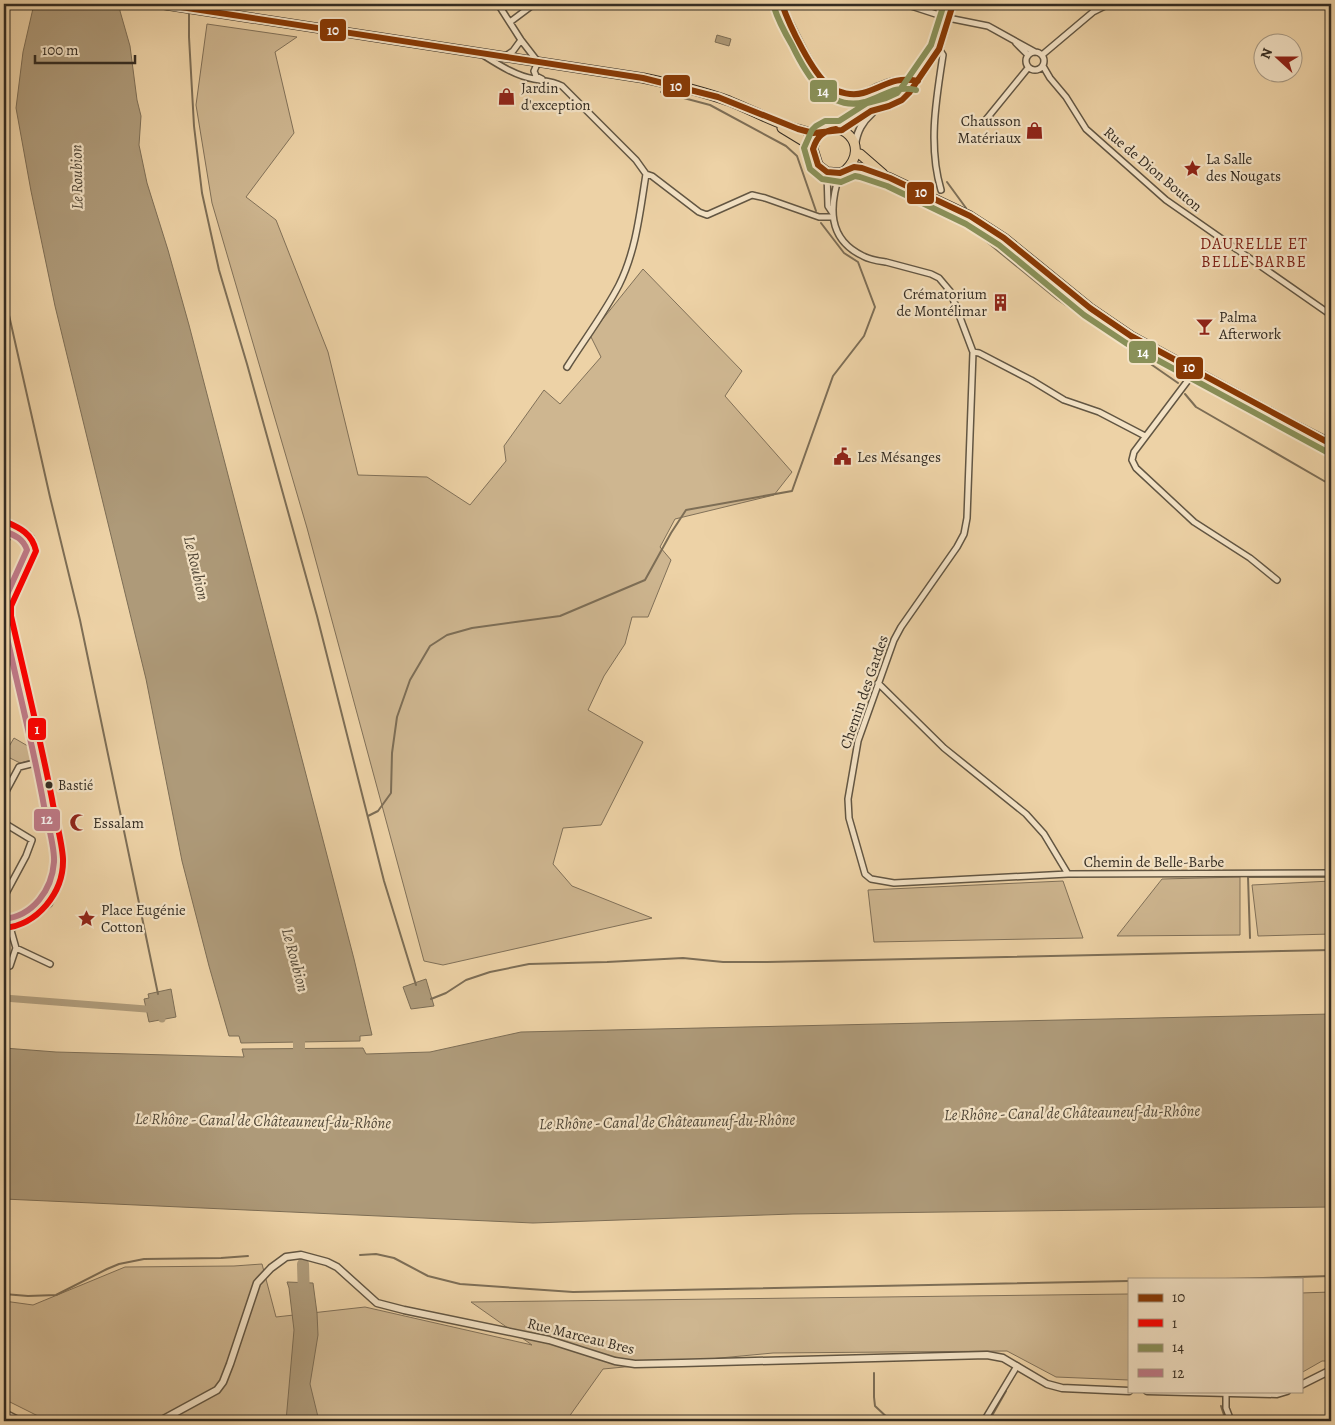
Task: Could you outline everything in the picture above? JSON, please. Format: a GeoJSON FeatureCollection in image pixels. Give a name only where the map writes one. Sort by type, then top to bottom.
{"type":"FeatureCollection","features":[{"type":"Feature","properties":{"kind":"main road"},"geometry":{"type":"LineString","coordinates":[[161,4],[643,78],[683,86],[731,102],[766,118],[802,131],[820,134],[828,130],[842,130],[851,137],[860,154],[890,178]]}},
{"type":"Feature","properties":{"kind":"main road"},"geometry":{"type":"LineString","coordinates":[[766,118],[813,149],[818,165],[826,172],[843,171],[854,167],[862,168],[890,178],[970,216],[1004,238],[1097,313],[1131,336],[1331,444]]}},
{"type":"Feature","properties":{"kind":"main road"},"geometry":{"type":"LineString","coordinates":[[813,149],[820,134]]}},
{"type":"Feature","properties":{"kind":"main road"},"geometry":{"type":"LineString","coordinates":[[843,171],[853,163],[856,149]]}},
{"type":"Feature","properties":{"kind":"street"},"geometry":{"type":"LineString","coordinates":[[498,4],[521,40],[538,62],[534,71],[536,76],[545,80]]}},
{"type":"Feature","properties":{"kind":"street"},"geometry":{"type":"LineString","coordinates":[[510,22],[534,4]]}},
{"type":"Feature","properties":{"kind":"street"},"geometry":{"type":"LineString","coordinates":[[782,4],[818,73],[833,89],[845,93],[864,93],[898,79],[918,81]]}},
{"type":"Feature","properties":{"kind":"street"},"geometry":{"type":"LineString","coordinates":[[906,4],[948,18],[988,26],[1042,55],[1044,60],[1043,66],[1035,70],[1028,68]]}},
{"type":"Feature","properties":{"kind":"street"},"geometry":{"type":"LineString","coordinates":[[842,130],[860,117],[902,100],[918,81],[939,49],[953,4]]}},
{"type":"Feature","properties":{"kind":"street"},"geometry":{"type":"LineString","coordinates":[[1042,55],[1093,12],[1108,4]]}},
{"type":"Feature","properties":{"kind":"street"},"geometry":{"type":"LineString","coordinates":[[1012,39],[1028,54]]}},
{"type":"Feature","properties":{"kind":"street"},"geometry":{"type":"LineString","coordinates":[[504,57],[513,51],[521,40]]}},
{"type":"Feature","properties":{"kind":"street"},"geometry":{"type":"LineString","coordinates":[[939,49],[943,55],[936,101],[934,152],[936,174],[941,190]]}},
{"type":"Feature","properties":{"kind":"street"},"geometry":{"type":"LineString","coordinates":[[1028,54],[1035,52]]}},
{"type":"Feature","properties":{"kind":"street"},"geometry":{"type":"LineString","coordinates":[[480,54],[502,67],[521,75],[553,82],[562,86],[636,160],[646,174],[652,176],[700,212],[707,215],[752,196],[766,198],[819,217],[832,215]]}},
{"type":"Feature","properties":{"kind":"street"},"geometry":{"type":"LineString","coordinates":[[1028,54],[1026,60],[1028,68]]}},
{"type":"Feature","properties":{"kind":"street","name":"Rue de Dion Bouton"},"geometry":{"type":"LineString","coordinates":[[1043,66],[1050,78],[1066,96],[1086,129],[1166,200],[1331,314]]}},
{"type":"Feature","properties":{"kind":"street"},"geometry":{"type":"LineString","coordinates":[[984,122],[1028,68]]}},
{"type":"Feature","properties":{"kind":"street","name":"Rue de Dion Bouton"},"geometry":{"type":"LineString","coordinates":[[1035,70],[1050,78]]}},
{"type":"Feature","properties":{"kind":"street"},"geometry":{"type":"LineString","coordinates":[[856,149],[857,133],[861,125],[877,109]]}},
{"type":"Feature","properties":{"kind":"street"},"geometry":{"type":"LineString","coordinates":[[832,215],[835,189],[843,171]]}},
{"type":"Feature","properties":{"kind":"street"},"geometry":{"type":"LineString","coordinates":[[826,172],[828,206],[832,215]]}},
{"type":"Feature","properties":{"kind":"street"},"geometry":{"type":"LineString","coordinates":[[568,367],[618,286],[627,267],[634,247],[646,174]]}},
{"type":"Feature","properties":{"kind":"street","name":"Chemin des Gardes"},"geometry":{"type":"LineString","coordinates":[[832,215],[834,225],[846,244],[864,257],[940,278],[950,291],[973,352],[967,518],[964,534],[894,640],[858,741],[848,799],[849,818],[865,874],[871,879],[894,883],[1068,874]]}},
{"type":"Feature","properties":{"kind":"street"},"geometry":{"type":"LineString","coordinates":[[973,352],[979,353],[1031,380],[1064,400],[1099,412],[1145,436]]}},
{"type":"Feature","properties":{"kind":"street"},"geometry":{"type":"LineString","coordinates":[[1195,371],[1145,436],[1134,452],[1132,460],[1136,468],[1194,522],[1250,558],[1277,580]]}},
{"type":"Feature","properties":{"kind":"street"},"geometry":{"type":"LineString","coordinates":[[4,521],[29,534],[35,542],[36,551],[11,606],[11,616],[61,843],[63,860],[59,884],[49,904],[31,919],[14,927],[4,928]]}},
{"type":"Feature","properties":{"kind":"street"},"geometry":{"type":"LineString","coordinates":[[6,540],[13,526]]}},
{"type":"Feature","properties":{"kind":"street"},"geometry":{"type":"LineString","coordinates":[[4,590],[16,595]]}},
{"type":"Feature","properties":{"kind":"street","name":"Chemin de Belle-Barbe"},"geometry":{"type":"LineString","coordinates":[[878,683],[944,748],[1026,814],[1044,834],[1068,874],[1331,874]]}},
{"type":"Feature","properties":{"kind":"street"},"geometry":{"type":"LineString","coordinates":[[4,795],[19,767],[43,761]]}},
{"type":"Feature","properties":{"kind":"street"},"geometry":{"type":"LineString","coordinates":[[4,823],[32,840],[26,856],[4,897]]}},
{"type":"Feature","properties":{"kind":"street"},"geometry":{"type":"LineString","coordinates":[[10,927],[16,948],[10,966]]}},
{"type":"Feature","properties":{"kind":"street"},"geometry":{"type":"LineString","coordinates":[[16,948],[50,964]]}},
{"type":"Feature","properties":{"kind":"street","name":"Rue Marceau Bres"},"geometry":{"type":"LineString","coordinates":[[160,1421],[217,1390],[230,1364],[257,1283],[271,1268],[286,1257],[302,1255],[328,1262],[337,1267],[377,1303],[549,1340],[615,1361],[635,1364],[987,1355],[1003,1358],[1047,1384],[1062,1388],[1128,1391]]}},
{"type":"Feature","properties":{"kind":"street"},"geometry":{"type":"LineString","coordinates":[[984,1421],[1017,1366]]}},
{"type":"Feature","properties":{"kind":"street"},"geometry":{"type":"LineString","coordinates":[[1302,1384],[1331,1370]]}},
{"type":"Feature","properties":{"kind":"street"},"geometry":{"type":"LineString","coordinates":[[1186,1392],[1277,1394],[1284,1392]]}},
{"type":"Feature","properties":{"kind":"street"},"geometry":{"type":"LineString","coordinates":[[1226,1393],[1226,1408],[1231,1421]]}},
{"type":"Feature","properties":{"kind":"street"},"geometry":{"type":"LineString","coordinates":[[4,1413],[20,1421]]}},
{"type":"Feature","properties":{"kind":"shaded area"},"geometry":{"type":"Polygon","coordinates":[[[207,24],[297,37],[275,52],[294,133],[246,197],[276,220],[328,352],[358,475],[427,477],[470,505],[506,461],[504,446],[544,390],[560,404],[601,357],[590,335],[643,269],[742,371],[725,396],[792,472],[774,495],[675,519],[660,547],[671,560],[648,617],[632,617],[625,644],[604,676],[588,710],[643,742],[601,825],[563,828],[553,864],[572,886],[652,918],[443,965],[424,961],[307,528],[212,203],[196,105],[207,24]]]}},
{"type":"Feature","properties":{"kind":"shaded area"},"geometry":{"type":"Polygon","coordinates":[[[14,738],[33,749],[37,756],[35,759],[20,763],[4,755],[14,738]]]}},
{"type":"Feature","properties":{"kind":"shaded area"},"geometry":{"type":"Polygon","coordinates":[[[1240,877],[1240,935],[1117,936],[1162,879],[1240,877]]]}},
{"type":"Feature","properties":{"kind":"shaded area"},"geometry":{"type":"Polygon","coordinates":[[[1063,881],[1083,938],[874,942],[868,890],[1063,881]]]}},
{"type":"Feature","properties":{"kind":"shaded area"},"geometry":{"type":"Polygon","coordinates":[[[1331,881],[1331,934],[1258,936],[1252,885],[1331,881]]]}},
{"type":"Feature","properties":{"kind":"shaded area"},"geometry":{"type":"Polygon","coordinates":[[[262,1264],[276,1317],[365,1307],[532,1345],[471,1302],[1128,1294],[1128,1380],[1056,1377],[1007,1351],[773,1353],[603,1369],[566,1421],[48,1421],[4,1399],[4,1301],[33,1305],[125,1267],[262,1264]]]}},
{"type":"Feature","properties":{"kind":"shaded area"},"geometry":{"type":"Polygon","coordinates":[[[1331,1292],[1331,1361],[1322,1361],[1302,1372],[1302,1293],[1331,1292]]]}},
{"type":"Feature","properties":{"kind":"water"},"geometry":{"type":"Polygon","coordinates":[[[34,4],[120,4],[120,11],[130,46],[141,116],[139,145],[147,183],[189,325],[354,959],[372,1035],[360,1036],[360,1041],[241,1043],[239,1036],[229,1036],[182,861],[146,679],[55,306],[31,191],[16,108],[23,52],[34,4]]]}},
{"type":"Feature","properties":{"kind":"water"},"geometry":{"type":"Polygon","coordinates":[[[717,35],[731,39],[729,46],[715,42],[717,35]]]}},
{"type":"Feature","properties":{"kind":"water"},"geometry":{"type":"Polygon","coordinates":[[[426,979],[434,1006],[411,1009],[403,987],[426,979]]]}},
{"type":"Feature","properties":{"kind":"water"},"geometry":{"type":"Polygon","coordinates":[[[171,989],[176,1017],[149,1022],[144,999],[149,998],[148,994],[171,989]]]}},
{"type":"Feature","properties":{"kind":"water","name":"Le Rhône - Canal de Châteauneuf-du-Rhône"},"geometry":{"type":"Polygon","coordinates":[[[1331,1014],[1331,1207],[793,1214],[533,1223],[4,1199],[4,1048],[56,1052],[244,1057],[242,1049],[363,1048],[366,1054],[430,1052],[521,1032],[1331,1014]]]}},
{"type":"Feature","properties":{"kind":"water"},"geometry":{"type":"Polygon","coordinates":[[[287,1282],[313,1283],[318,1335],[310,1384],[319,1421],[286,1421],[294,1330],[287,1282]]]}},
{"type":"Feature","properties":{"kind":"waterway"},"geometry":{"type":"LineString","coordinates":[[189,11],[194,126],[202,193],[219,270],[317,616],[384,881],[416,985]]}},
{"type":"Feature","properties":{"kind":"waterway"},"geometry":{"type":"LineString","coordinates":[[661,92],[710,105],[786,146],[797,156],[816,211]]}},
{"type":"Feature","properties":{"kind":"waterway"},"geometry":{"type":"LineString","coordinates":[[947,182],[966,208]]}},
{"type":"Feature","properties":{"kind":"waterway"},"geometry":{"type":"LineString","coordinates":[[368,816],[378,811],[391,793],[392,753],[397,717],[410,680],[430,646],[447,635],[472,628],[560,616],[645,580],[686,510],[792,491],[833,376],[864,336],[875,307],[858,262],[844,253],[821,223]]}},
{"type":"Feature","properties":{"kind":"waterway"},"geometry":{"type":"LineString","coordinates":[[974,223],[981,237],[1057,299],[1178,383]]}},
{"type":"Feature","properties":{"kind":"waterway"},"geometry":{"type":"LineString","coordinates":[[4,293],[80,620],[158,994]]}},
{"type":"Feature","properties":{"kind":"waterway"},"geometry":{"type":"LineString","coordinates":[[1185,394],[1196,407],[1331,485]]}},
{"type":"Feature","properties":{"kind":"waterway"},"geometry":{"type":"LineString","coordinates":[[1250,938],[1248,877],[1325,877]]}},
{"type":"Feature","properties":{"kind":"waterway"},"geometry":{"type":"LineString","coordinates":[[431,999],[446,993],[466,980],[490,972],[529,964],[683,958],[723,962],[767,962],[1331,950]]}},
{"type":"Feature","properties":{"kind":"waterway"},"geometry":{"type":"LineString","coordinates":[[4,998],[146,1009],[161,1007],[162,1019]]}},
{"type":"Feature","properties":{"kind":"waterway","name":"Le Roubion"},"geometry":{"type":"LineString","coordinates":[[296,1026],[299,1036],[299,1065]]}},
{"type":"Feature","properties":{"kind":"waterway"},"geometry":{"type":"LineString","coordinates":[[360,1255],[376,1254],[394,1258],[428,1276],[460,1284],[573,1292],[1128,1281]]}},
{"type":"Feature","properties":{"kind":"waterway"},"geometry":{"type":"LineString","coordinates":[[4,1294],[28,1296],[56,1295],[119,1264],[144,1259],[248,1256]]}},
{"type":"Feature","properties":{"kind":"waterway","name":"Le Roubion"},"geometry":{"type":"LineString","coordinates":[[303,1264],[304,1299]]}},
{"type":"Feature","properties":{"kind":"waterway"},"geometry":{"type":"LineString","coordinates":[[1260,1278],[1331,1276]]}},
{"type":"Feature","properties":{"kind":"waterway"},"geometry":{"type":"LineString","coordinates":[[874,1373],[875,1406],[891,1421]]}},
{"type":"Feature","properties":{"kind":"waterway"},"geometry":{"type":"LineString","coordinates":[[989,1421],[1006,1391]]}},
{"type":"Feature","properties":{"kind":"waterway"},"geometry":{"type":"LineString","coordinates":[[1221,1406],[1226,1421]]}},
{"type":"Feature","properties":{"kind":"transit line","name":"10"},"geometry":{"type":"LineString","coordinates":[[161,4],[643,78],[718,97],[798,129],[813,133],[842,130]]}},
{"type":"Feature","properties":{"kind":"transit line","name":"10"},"geometry":{"type":"LineString","coordinates":[[782,4],[809,60],[830,87],[841,92],[859,94],[895,81],[918,81]]}},
{"type":"Feature","properties":{"kind":"transit line","name":"14"},"geometry":{"type":"LineString","coordinates":[[944,4],[931,45],[897,93],[867,103],[839,121],[825,121],[812,130],[804,148],[810,169],[822,179],[841,182],[855,176],[887,186],[966,224],[999,245],[1084,315],[1126,343],[1327,452]]}},
{"type":"Feature","properties":{"kind":"transit line","name":"10"},"geometry":{"type":"LineString","coordinates":[[842,130],[871,111],[902,100],[909,93],[939,49],[953,4]]}},
{"type":"Feature","properties":{"kind":"transit line","name":"14"},"geometry":{"type":"LineString","coordinates":[[774,7],[804,68],[829,96],[852,104],[865,102],[895,90],[916,90]]}},
{"type":"Feature","properties":{"kind":"transit line","name":"10"},"geometry":{"type":"LineString","coordinates":[[836,129],[821,135],[813,149],[818,165],[827,172],[840,173],[854,167],[862,168],[890,178],[970,216],[1004,238],[1090,308],[1131,336],[1331,444]]}},
{"type":"Feature","properties":{"kind":"transit line","name":"1"},"geometry":{"type":"LineString","coordinates":[[4,521],[28,535],[36,551],[11,606],[11,616],[60,837],[63,859],[59,884],[46,905],[27,921],[16,926],[4,928]]}},
{"type":"Feature","properties":{"kind":"transit line","name":"12"},"geometry":{"type":"LineString","coordinates":[[4,531],[21,540],[27,550],[4,601]]}},
{"type":"Feature","properties":{"kind":"transit line","name":"12"},"geometry":{"type":"LineString","coordinates":[[4,624],[30,737],[54,862],[49,882],[39,900],[24,913],[4,919]]}},
{"type":"Feature","properties":{"kind":"place","name":"Jardin d'exception"},"geometry":{"type":"Point","coordinates":[507,97]}},
{"type":"Feature","properties":{"kind":"place","name":"Chausson Matériaux"},"geometry":{"type":"Point","coordinates":[1035,130]}},
{"type":"Feature","properties":{"kind":"place","name":"La Salle des Nougats"},"geometry":{"type":"Point","coordinates":[1192,168]}},
{"type":"Feature","properties":{"kind":"place","name":"Crématorium de Montélimar"},"geometry":{"type":"Point","coordinates":[1001,303]}},
{"type":"Feature","properties":{"kind":"place","name":"Palma Afterwork"},"geometry":{"type":"Point","coordinates":[1205,326]}},
{"type":"Feature","properties":{"kind":"place","name":"Les Mésanges"},"geometry":{"type":"Point","coordinates":[843,457]}},
{"type":"Feature","properties":{"kind":"place","name":"Bastié"},"geometry":{"type":"Point","coordinates":[49,785]}},
{"type":"Feature","properties":{"kind":"place","name":"Essalam"},"geometry":{"type":"Point","coordinates":[79,823]}},
{"type":"Feature","properties":{"kind":"place","name":"Place Eugénie Cotton"},"geometry":{"type":"Point","coordinates":[87,919]}},
{"type":"Feature","properties":{"kind":"district","name":"DAURELLE ET BELLE BARBE"},"geometry":{"type":"Point","coordinates":[1254,253]}}]}
